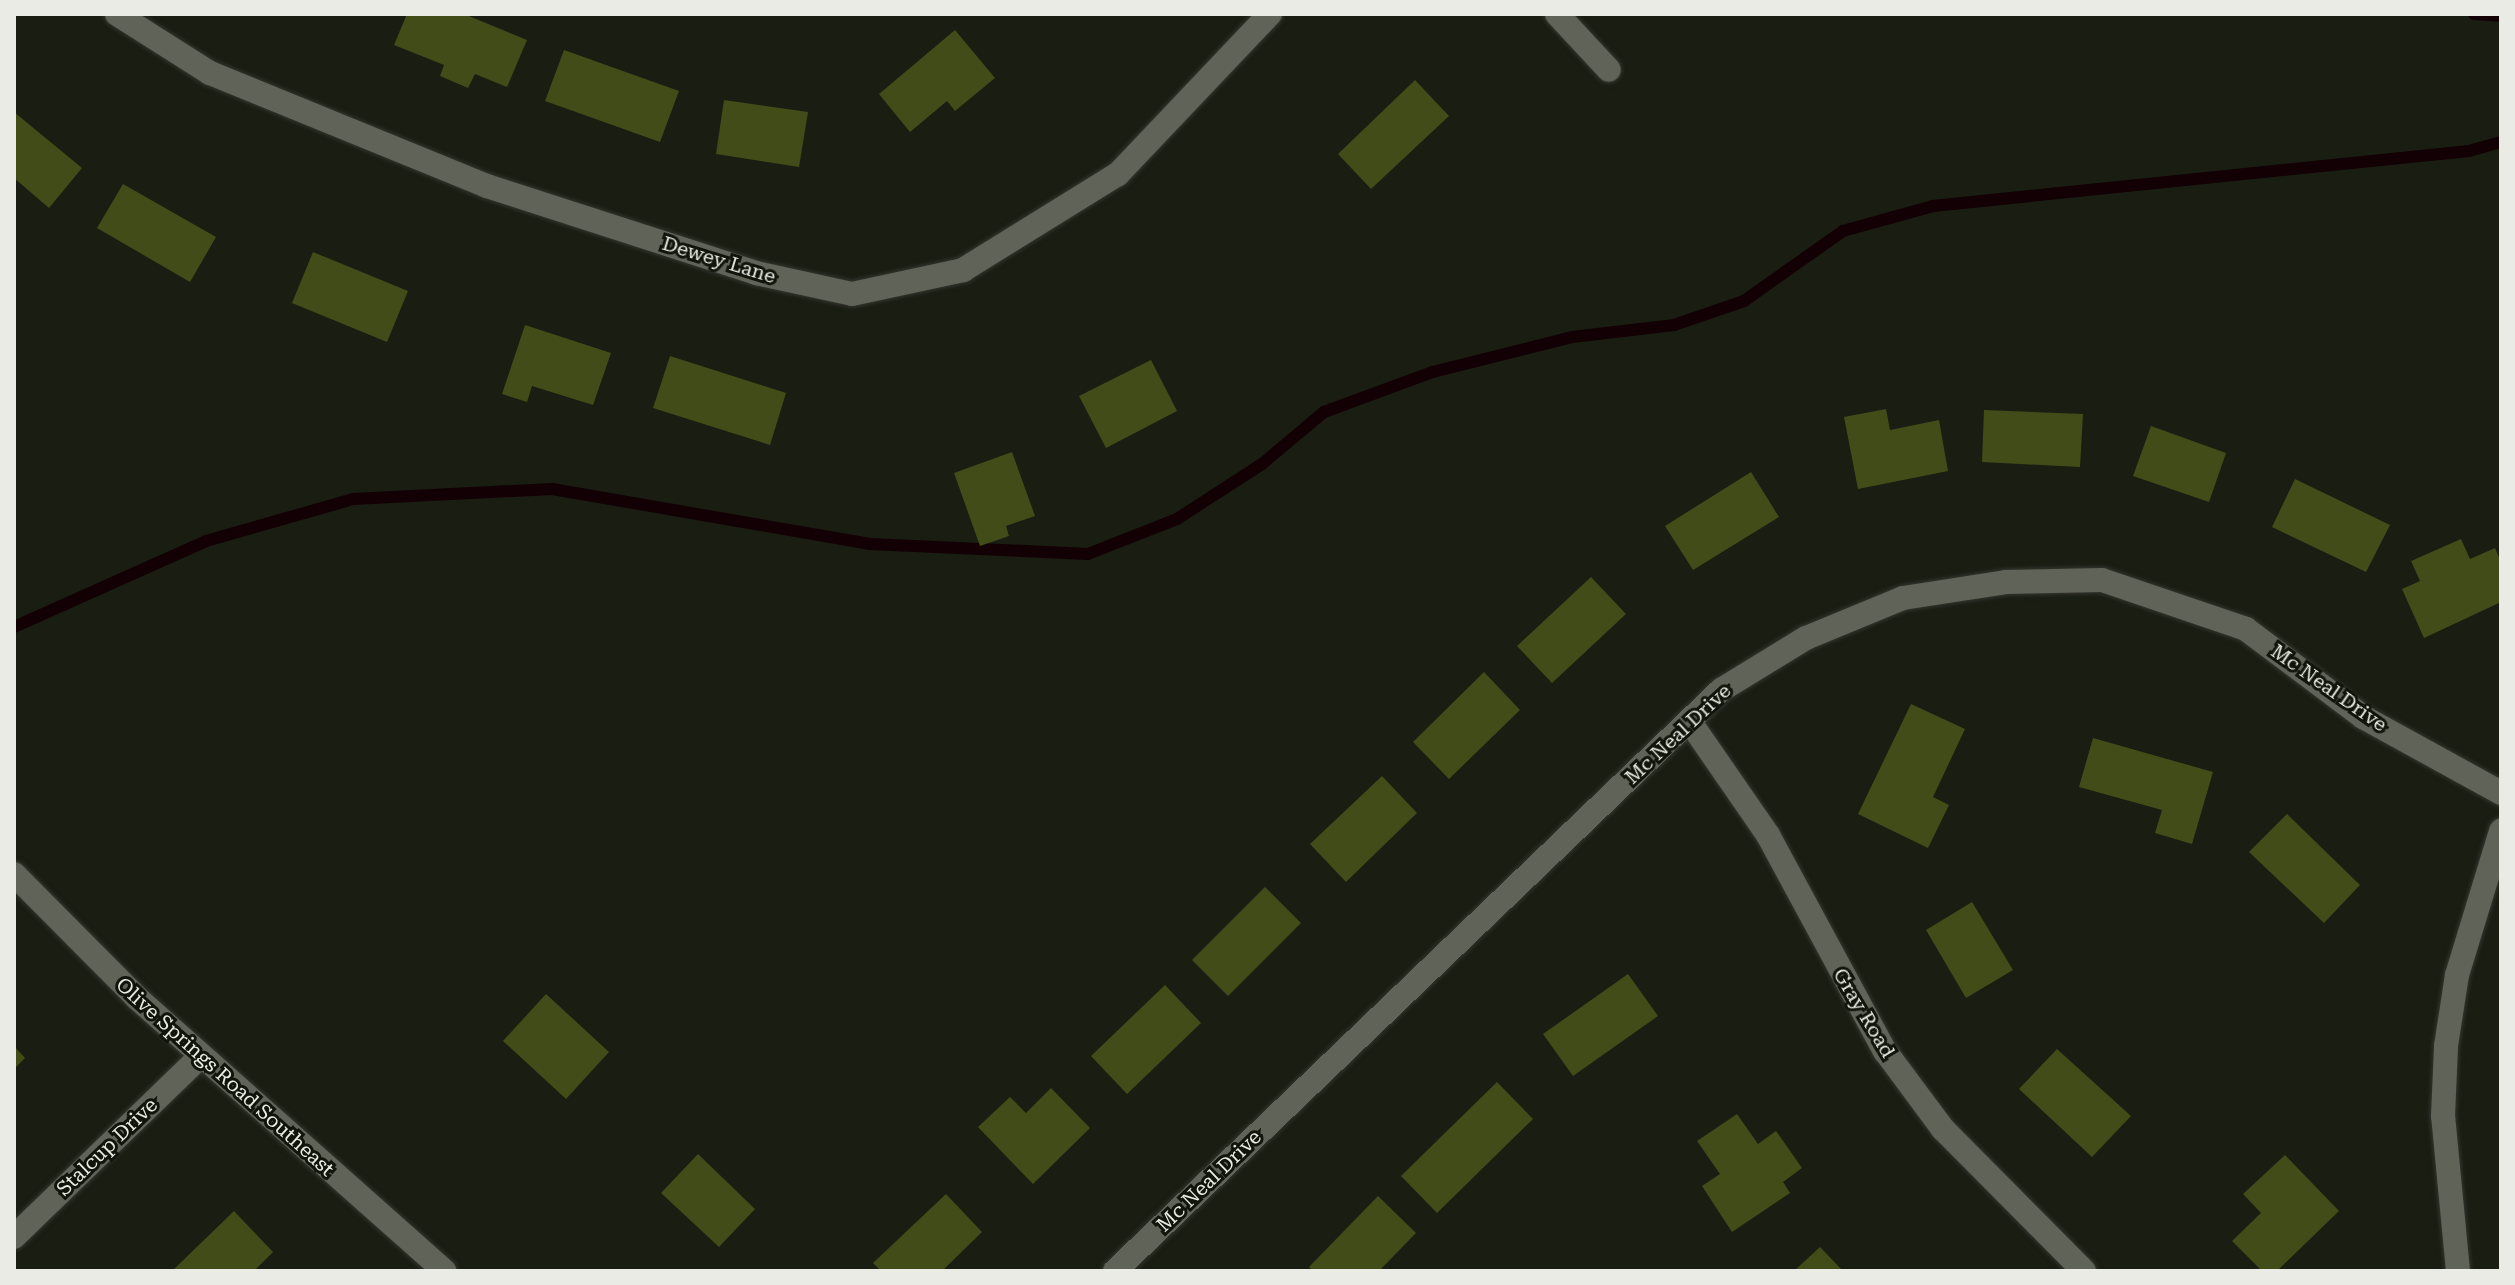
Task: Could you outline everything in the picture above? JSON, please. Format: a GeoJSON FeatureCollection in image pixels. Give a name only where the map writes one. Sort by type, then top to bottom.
{"type":"FeatureCollection","features":[{"type":"Feature","properties":{"kind":"street","name":"Dewey Lane"},"geometry":{"type":"LineString","coordinates":[[117,14],[210,73],[487,186],[756,273],[852,294],[963,270],[1118,174],[1270,14]]}},
{"type":"Feature","properties":{"kind":"street"},"geometry":{"type":"LineString","coordinates":[[1557,14],[1609,70]]}},
{"type":"Feature","properties":{"kind":"street","name":"Mc Neal Drive"},"geometry":{"type":"LineString","coordinates":[[1115,1271],[1721,690],[1806,638],[1903,598],[2006,582],[2102,580],[2246,629],[2363,717],[2501,793]]}},
{"type":"Feature","properties":{"kind":"street","name":"Gray Road"},"geometry":{"type":"LineString","coordinates":[[1690,722],[1768,835],[1885,1051],[1943,1129],[2084,1271]]}},
{"type":"Feature","properties":{"kind":"street"},"geometry":{"type":"LineString","coordinates":[[2458,1271],[2443,1116],[2446,1046],[2457,975],[2501,831]]}},
{"type":"Feature","properties":{"kind":"street","name":"Olive Springs Road Southeast"},"geometry":{"type":"LineString","coordinates":[[14,874],[85,950],[444,1271]]}},
{"type":"Feature","properties":{"kind":"street","name":"Stalcup Drive"},"geometry":{"type":"LineString","coordinates":[[14,1237],[201,1056]]}},
{"type":"Feature","properties":{"kind":"building"},"geometry":{"type":"Polygon","coordinates":[[[407,14],[464,14],[527,40],[507,87],[475,74],[468,88],[440,76],[444,65],[394,45],[407,14]]]}},
{"type":"Feature","properties":{"kind":"building"},"geometry":{"type":"Polygon","coordinates":[[[955,30],[995,78],[955,111],[947,101],[910,132],[879,94],[955,30]]]}},
{"type":"Feature","properties":{"kind":"building"},"geometry":{"type":"Polygon","coordinates":[[[564,50],[679,91],[660,142],[545,101],[564,50]]]}},
{"type":"Feature","properties":{"kind":"building"},"geometry":{"type":"Polygon","coordinates":[[[1415,80],[1449,116],[1371,189],[1338,154],[1415,80]]]}},
{"type":"Feature","properties":{"kind":"building"},"geometry":{"type":"Polygon","coordinates":[[[724,100],[808,112],[799,167],[716,154],[724,100]]]}},
{"type":"Feature","properties":{"kind":"building"},"geometry":{"type":"Polygon","coordinates":[[[14,112],[82,168],[49,208],[14,178],[14,112]]]}},
{"type":"Feature","properties":{"kind":"building"},"geometry":{"type":"Polygon","coordinates":[[[123,184],[216,237],[190,282],[97,228],[123,184]]]}},
{"type":"Feature","properties":{"kind":"building"},"geometry":{"type":"Polygon","coordinates":[[[313,252],[408,291],[387,342],[292,303],[313,252]]]}},
{"type":"Feature","properties":{"kind":"building"},"geometry":{"type":"Polygon","coordinates":[[[525,325],[611,353],[593,405],[532,386],[527,402],[502,394],[525,325]]]}},
{"type":"Feature","properties":{"kind":"building"},"geometry":{"type":"Polygon","coordinates":[[[670,356],[786,393],[770,445],[653,408],[670,356]]]}},
{"type":"Feature","properties":{"kind":"building"},"geometry":{"type":"Polygon","coordinates":[[[1151,360],[1177,411],[1106,448],[1079,396],[1151,360]]]}},
{"type":"Feature","properties":{"kind":"building"},"geometry":{"type":"Polygon","coordinates":[[[1886,409],[1890,430],[1939,420],[1948,471],[1858,489],[1844,417],[1886,409]]]}},
{"type":"Feature","properties":{"kind":"building"},"geometry":{"type":"Polygon","coordinates":[[[1984,410],[2083,414],[2080,467],[1982,462],[1984,410]]]}},
{"type":"Feature","properties":{"kind":"building"},"geometry":{"type":"Polygon","coordinates":[[[2151,426],[2226,453],[2209,502],[2133,476],[2151,426]]]}},
{"type":"Feature","properties":{"kind":"building"},"geometry":{"type":"Polygon","coordinates":[[[1012,452],[1035,516],[1006,526],[1009,536],[980,546],[954,473],[1012,452]]]}},
{"type":"Feature","properties":{"kind":"building"},"geometry":{"type":"Polygon","coordinates":[[[1751,472],[1779,517],[1693,570],[1665,526],[1751,472]]]}},
{"type":"Feature","properties":{"kind":"building"},"geometry":{"type":"Polygon","coordinates":[[[2295,479],[2390,525],[2366,572],[2272,527],[2295,479]]]}},
{"type":"Feature","properties":{"kind":"building"},"geometry":{"type":"Polygon","coordinates":[[[2461,539],[2470,559],[2495,548],[2501,562],[2501,602],[2424,638],[2402,589],[2420,581],[2411,561],[2461,539]]]}},
{"type":"Feature","properties":{"kind":"building"},"geometry":{"type":"Polygon","coordinates":[[[1591,577],[1626,614],[1552,683],[1517,646],[1591,577]]]}},
{"type":"Feature","properties":{"kind":"building"},"geometry":{"type":"Polygon","coordinates":[[[1484,672],[1520,710],[1449,779],[1413,742],[1484,672]]]}},
{"type":"Feature","properties":{"kind":"building"},"geometry":{"type":"Polygon","coordinates":[[[1911,704],[1965,729],[1933,797],[1949,805],[1928,848],[1858,814],[1911,704]]]}},
{"type":"Feature","properties":{"kind":"building"},"geometry":{"type":"Polygon","coordinates":[[[2093,738],[2213,772],[2192,844],[2155,833],[2162,810],[2079,787],[2093,738]]]}},
{"type":"Feature","properties":{"kind":"building"},"geometry":{"type":"Polygon","coordinates":[[[1382,776],[1417,813],[1346,882],[1310,844],[1382,776]]]}},
{"type":"Feature","properties":{"kind":"building"},"geometry":{"type":"Polygon","coordinates":[[[2287,814],[2360,885],[2324,923],[2249,852],[2287,814]]]}},
{"type":"Feature","properties":{"kind":"building"},"geometry":{"type":"Polygon","coordinates":[[[1265,887],[1301,923],[1228,996],[1192,960],[1265,887]]]}},
{"type":"Feature","properties":{"kind":"building"},"geometry":{"type":"Polygon","coordinates":[[[1972,902],[2013,970],[1966,998],[1926,930],[1972,902]]]}},
{"type":"Feature","properties":{"kind":"building"},"geometry":{"type":"Polygon","coordinates":[[[1628,974],[1658,1016],[1573,1076],[1543,1034],[1628,974]]]}},
{"type":"Feature","properties":{"kind":"building"},"geometry":{"type":"Polygon","coordinates":[[[1165,985],[1201,1023],[1127,1094],[1091,1056],[1165,985]]]}},
{"type":"Feature","properties":{"kind":"building"},"geometry":{"type":"Polygon","coordinates":[[[546,994],[609,1052],[566,1099],[503,1041],[546,994]]]}},
{"type":"Feature","properties":{"kind":"building"},"geometry":{"type":"Polygon","coordinates":[[[14,1046],[25,1058],[14,1069],[14,1046]]]}},
{"type":"Feature","properties":{"kind":"building"},"geometry":{"type":"Polygon","coordinates":[[[2057,1049],[2131,1116],[2092,1157],[2019,1089],[2057,1049]]]}},
{"type":"Feature","properties":{"kind":"building"},"geometry":{"type":"Polygon","coordinates":[[[1497,1082],[1533,1119],[1437,1213],[1401,1176],[1497,1082]]]}},
{"type":"Feature","properties":{"kind":"building"},"geometry":{"type":"Polygon","coordinates":[[[1051,1088],[1090,1128],[1033,1184],[978,1127],[1010,1097],[1026,1113],[1051,1088]]]}},
{"type":"Feature","properties":{"kind":"building"},"geometry":{"type":"Polygon","coordinates":[[[1737,1114],[1758,1144],[1776,1131],[1802,1168],[1783,1182],[1790,1193],[1732,1232],[1702,1186],[1720,1174],[1697,1141],[1737,1114]]]}},
{"type":"Feature","properties":{"kind":"building"},"geometry":{"type":"Polygon","coordinates":[[[698,1154],[755,1209],[719,1247],[661,1193],[698,1154]]]}},
{"type":"Feature","properties":{"kind":"building"},"geometry":{"type":"Polygon","coordinates":[[[2285,1155],[2339,1211],[2277,1271],[2262,1271],[2232,1241],[2261,1213],[2243,1194],[2285,1155]]]}},
{"type":"Feature","properties":{"kind":"building"},"geometry":{"type":"Polygon","coordinates":[[[946,1194],[982,1232],[942,1271],[881,1271],[873,1263],[946,1194]]]}},
{"type":"Feature","properties":{"kind":"building"},"geometry":{"type":"Polygon","coordinates":[[[1378,1196],[1416,1233],[1379,1271],[1313,1271],[1309,1267],[1378,1196]]]}},
{"type":"Feature","properties":{"kind":"building"},"geometry":{"type":"Polygon","coordinates":[[[234,1211],[273,1252],[254,1271],[172,1271],[234,1211]]]}},
{"type":"Feature","properties":{"kind":"building"},"geometry":{"type":"Polygon","coordinates":[[[1820,1247],[1843,1271],[1794,1271],[1820,1247]]]}},
{"type":"Feature","properties":{"kind":"waterway"},"geometry":{"type":"LineString","coordinates":[[2474,14],[2501,16]]}},
{"type":"Feature","properties":{"kind":"waterway"},"geometry":{"type":"LineString","coordinates":[[14,627],[206,541],[353,499],[552,489],[870,544],[1088,554],[1177,519],[1262,464],[1324,412],[1433,372],[1572,337],[1674,325],[1744,301],[1843,231],[1933,206],[2469,151],[2501,142]]}}]}
